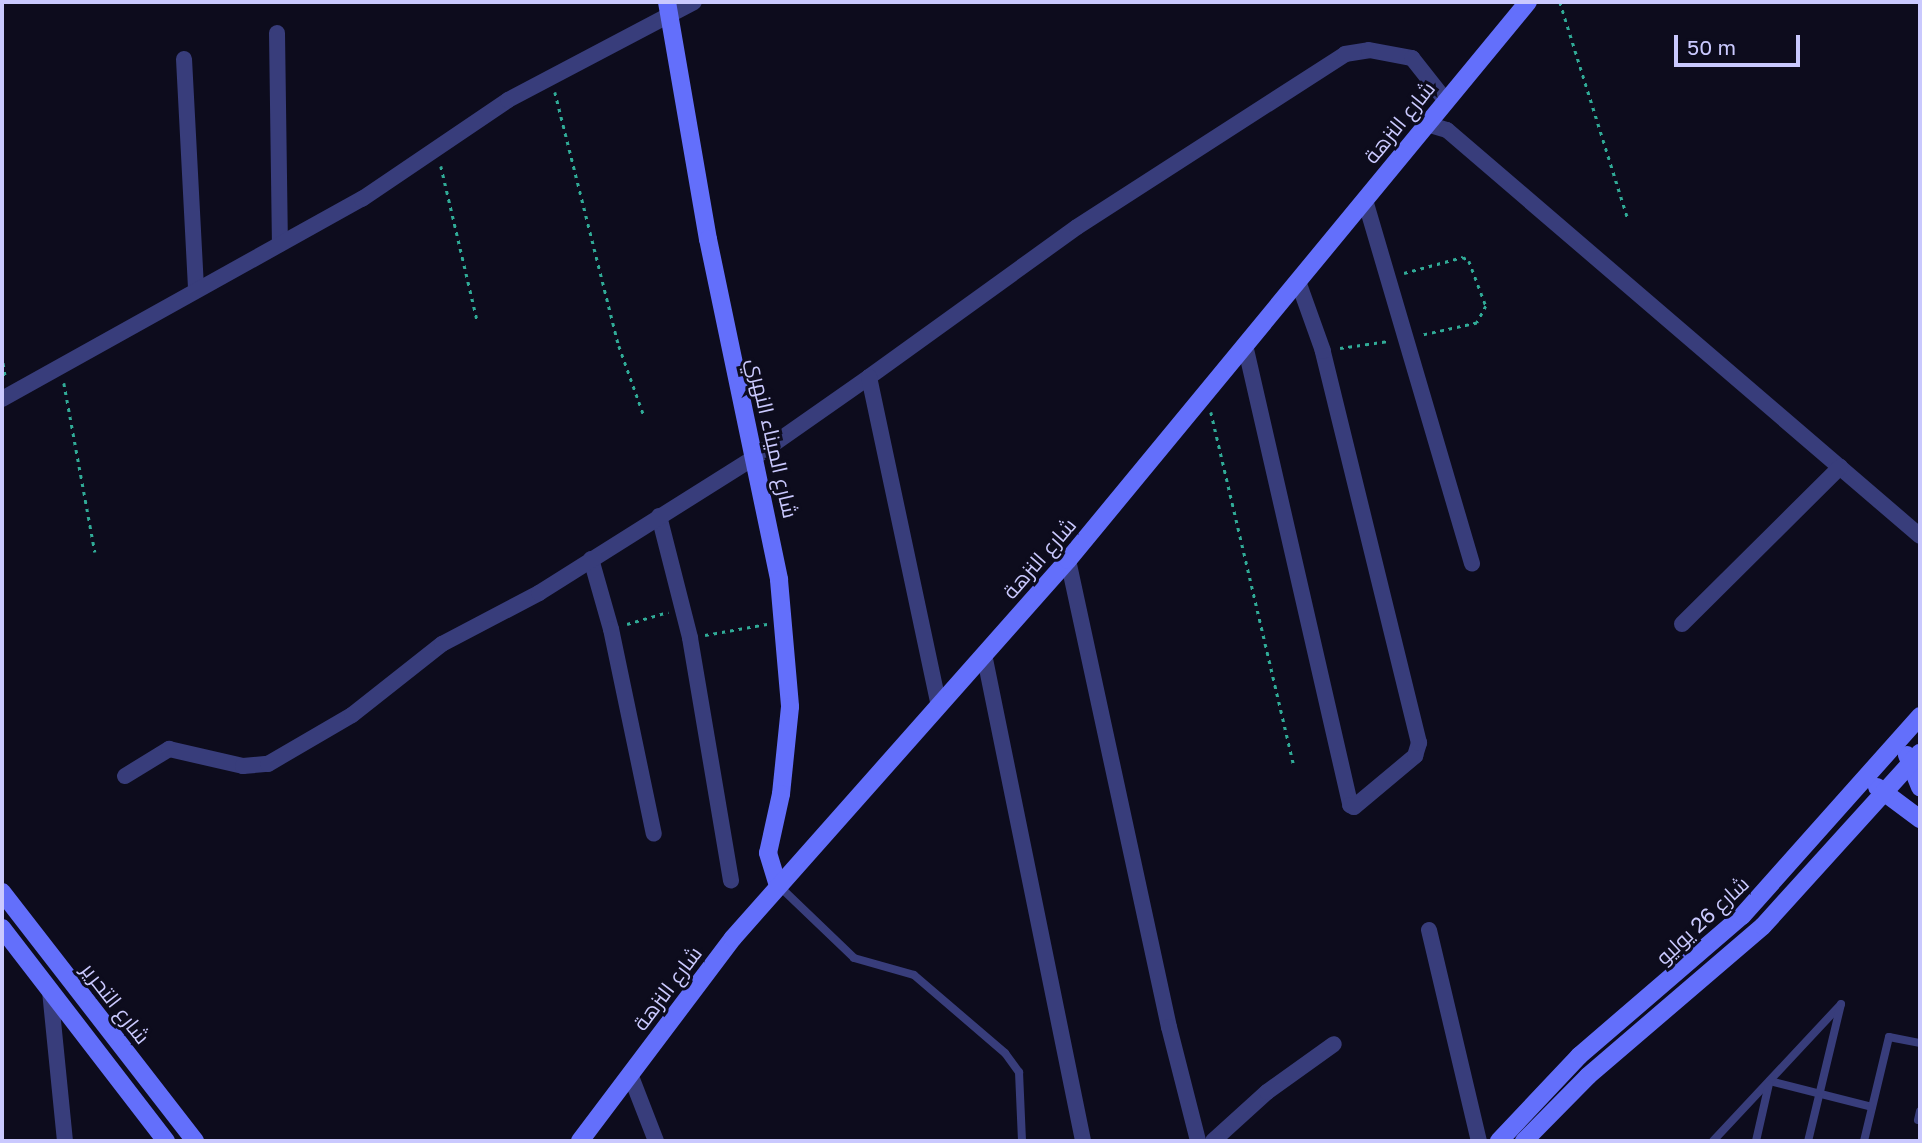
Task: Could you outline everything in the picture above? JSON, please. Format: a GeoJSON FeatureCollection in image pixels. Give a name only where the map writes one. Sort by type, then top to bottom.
{"type":"FeatureCollection","features":[{"type":"Feature","properties":{"kind":"main road","name":"شارع النزهة"},"geometry":{"type":"LineString","coordinates":[[580,1141],[778,886],[1069,560],[1528,2]]}},
{"type":"Feature","properties":{"kind":"main road","name":"شارع الميناء النهري"},"geometry":{"type":"LineString","coordinates":[[668,10],[752,459],[772,539],[784,620],[789,664],[788,751],[768,853],[778,886]]}},
{"type":"Feature","properties":{"kind":"main road","name":"شارع 26 يوليو"},"geometry":{"type":"LineString","coordinates":[[1499,1141],[1580,1056],[1742,916],[1920,716]]}},
{"type":"Feature","properties":{"kind":"main road"},"geometry":{"type":"LineString","coordinates":[[1901,738],[1915,759],[1920,788]]}},
{"type":"Feature","properties":{"kind":"main road","name":"شارع 26 يوليو"},"geometry":{"type":"LineString","coordinates":[[1524,1141],[1605,1060],[1763,926],[1915,759]]}},
{"type":"Feature","properties":{"kind":"main road"},"geometry":{"type":"LineString","coordinates":[[1866,779],[1920,819]]}},
{"type":"Feature","properties":{"kind":"main road","name":"شارع التحرير"},"geometry":{"type":"LineString","coordinates":[[2,892],[195,1141]]}},
{"type":"Feature","properties":{"kind":"main road"},"geometry":{"type":"LineString","coordinates":[[2,922],[17,912]]}},
{"type":"Feature","properties":{"kind":"main road"},"geometry":{"type":"LineString","coordinates":[[2,928],[166,1141]]}},
{"type":"Feature","properties":{"kind":"street"},"geometry":{"type":"LineString","coordinates":[[5,397],[362,199],[436,147],[551,76],[668,10],[694,2]]}},
{"type":"Feature","properties":{"kind":"street"},"geometry":{"type":"LineString","coordinates":[[277,33],[280,244]]}},
{"type":"Feature","properties":{"kind":"street"},"geometry":{"type":"LineString","coordinates":[[125,776],[169,749],[243,766],[268,764],[352,715],[442,644],[539,593],[752,459],[1077,227],[1345,54],[1369,50],[1412,58],[1446,101]]}},
{"type":"Feature","properties":{"kind":"street"},"geometry":{"type":"LineString","coordinates":[[184,59],[196,289]]}},
{"type":"Feature","properties":{"kind":"street"},"geometry":{"type":"LineString","coordinates":[[1427,124],[1447,130],[1920,536]]}},
{"type":"Feature","properties":{"kind":"street"},"geometry":{"type":"LineString","coordinates":[[1365,200],[1391,277],[1472,564]]}},
{"type":"Feature","properties":{"kind":"street"},"geometry":{"type":"LineString","coordinates":[[1245,345],[1350,805],[1354,807],[1415,756],[1419,743],[1323,351],[1298,281]]}},
{"type":"Feature","properties":{"kind":"street"},"geometry":{"type":"LineString","coordinates":[[869,377],[939,706]]}},
{"type":"Feature","properties":{"kind":"street"},"geometry":{"type":"LineString","coordinates":[[1682,624],[1840,467]]}},
{"type":"Feature","properties":{"kind":"street"},"geometry":{"type":"LineString","coordinates":[[659,516],[690,638],[731,881]]}},
{"type":"Feature","properties":{"kind":"street"},"geometry":{"type":"LineString","coordinates":[[591,559],[611,629],[654,834]]}},
{"type":"Feature","properties":{"kind":"street"},"geometry":{"type":"LineString","coordinates":[[1069,560],[1169,1027],[1198,1141]]}},
{"type":"Feature","properties":{"kind":"street"},"geometry":{"type":"LineString","coordinates":[[984,654],[1083,1141]]}},
{"type":"Feature","properties":{"kind":"street"},"geometry":{"type":"LineString","coordinates":[[1429,930],[1479,1141]]}},
{"type":"Feature","properties":{"kind":"street"},"geometry":{"type":"LineString","coordinates":[[50,991],[65,1141]]}},
{"type":"Feature","properties":{"kind":"street"},"geometry":{"type":"LineString","coordinates":[[1213,1141],[1267,1092],[1334,1044]]}},
{"type":"Feature","properties":{"kind":"street"},"geometry":{"type":"LineString","coordinates":[[630,1074],[656,1141]]}},
{"type":"Feature","properties":{"kind":"lane"},"geometry":{"type":"LineString","coordinates":[[778,886],[854,958],[914,975],[1005,1053],[1019,1072],[1022,1141]]}},
{"type":"Feature","properties":{"kind":"lane"},"geometry":{"type":"LineString","coordinates":[[1713,1141],[1841,1004],[1808,1141]]}},
{"type":"Feature","properties":{"kind":"lane"},"geometry":{"type":"LineString","coordinates":[[1864,1141],[1889,1037],[1920,1043]]}},
{"type":"Feature","properties":{"kind":"lane"},"geometry":{"type":"LineString","coordinates":[[1770,1081],[1872,1107]]}},
{"type":"Feature","properties":{"kind":"lane"},"geometry":{"type":"LineString","coordinates":[[1756,1141],[1770,1081]]}},
{"type":"Feature","properties":{"kind":"lane"},"geometry":{"type":"LineString","coordinates":[[1918,1121],[1920,1111]]}},
{"type":"Feature","properties":{"kind":"path"},"geometry":{"type":"LineString","coordinates":[[1560,2],[1628,219]]}},
{"type":"Feature","properties":{"kind":"path"},"geometry":{"type":"LineString","coordinates":[[551,76],[578,170],[619,346],[644,415]]}},
{"type":"Feature","properties":{"kind":"path"},"geometry":{"type":"LineString","coordinates":[[436,147],[477,319]]}},
{"type":"Feature","properties":{"kind":"path"},"geometry":{"type":"LineString","coordinates":[[1323,351],[1407,338],[1477,323],[1486,306],[1469,261],[1463,257],[1391,277]]}},
{"type":"Feature","properties":{"kind":"path"},"geometry":{"type":"LineString","coordinates":[[2,355],[5,397]]}},
{"type":"Feature","properties":{"kind":"path"},"geometry":{"type":"LineString","coordinates":[[61,365],[95,552]]}},
{"type":"Feature","properties":{"kind":"path"},"geometry":{"type":"LineString","coordinates":[[1207,392],[1294,766]]}},
{"type":"Feature","properties":{"kind":"path"},"geometry":{"type":"LineString","coordinates":[[611,629],[682,608]]}},
{"type":"Feature","properties":{"kind":"path"},"geometry":{"type":"LineString","coordinates":[[690,638],[784,620]]}}]}
